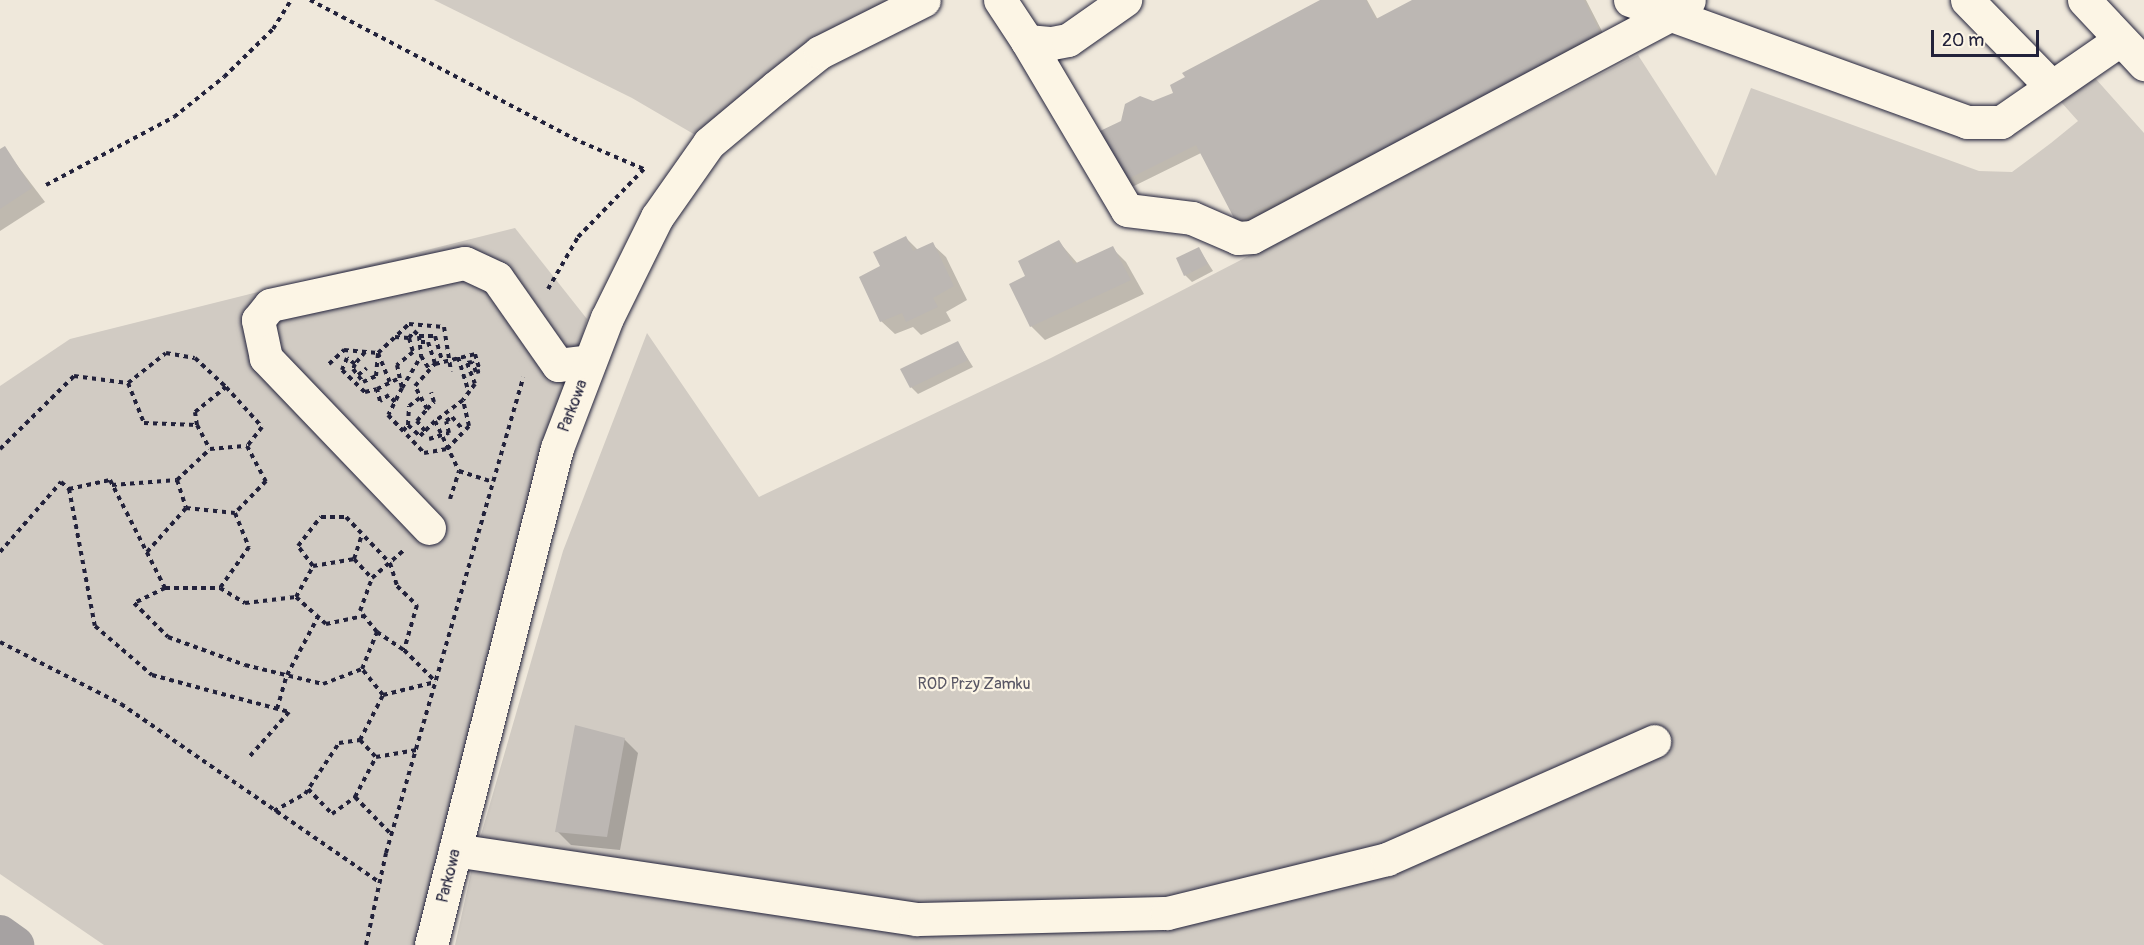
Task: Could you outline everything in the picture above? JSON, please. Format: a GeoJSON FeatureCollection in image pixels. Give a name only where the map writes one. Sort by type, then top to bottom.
{"type":"FeatureCollection","features":[{"type":"Feature","properties":{"kind":"street","name":"Parkowa"},"geometry":{"type":"LineString","coordinates":[[431,945],[557,448],[607,318],[677,183],[709,143],[820,52],[924,0]]}},
{"type":"Feature","properties":{"kind":"street"},"geometry":{"type":"LineString","coordinates":[[1000,0],[1027,41],[1127,210],[1191,219],[1238,238],[1252,237],[1678,8]]}},
{"type":"Feature","properties":{"kind":"street"},"geometry":{"type":"LineString","coordinates":[[1027,41],[1068,40],[1125,0]]}},
{"type":"Feature","properties":{"kind":"street"},"geometry":{"type":"LineString","coordinates":[[1629,0],[1678,8],[1967,122],[2001,122],[2026,108],[2051,86],[2120,40]]}},
{"type":"Feature","properties":{"kind":"street"},"geometry":{"type":"LineString","coordinates":[[1967,0],[2051,86]]}},
{"type":"Feature","properties":{"kind":"street"},"geometry":{"type":"LineString","coordinates":[[2084,0],[2144,64]]}},
{"type":"Feature","properties":{"kind":"street"},"geometry":{"type":"LineString","coordinates":[[429,528],[266,358],[258,320],[270,305],[465,263],[497,278],[558,365],[590,361]]}},
{"type":"Feature","properties":{"kind":"street"},"geometry":{"type":"LineString","coordinates":[[455,850],[916,919],[1167,913],[1387,859],[1654,741]]}},
{"type":"Feature","properties":{"kind":"path"},"geometry":{"type":"LineString","coordinates":[[46,185],[174,117],[224,77],[273,29],[291,0]]}},
{"type":"Feature","properties":{"kind":"path"},"geometry":{"type":"LineString","coordinates":[[310,0],[581,141],[677,183]]}},
{"type":"Feature","properties":{"kind":"path"},"geometry":{"type":"LineString","coordinates":[[366,945],[391,835],[549,288],[561,261],[578,237],[644,169]]}},
{"type":"Feature","properties":{"kind":"path"},"geometry":{"type":"LineString","coordinates":[[361,388],[363,382],[376,376],[378,353],[409,324],[444,327],[451,371]]}},
{"type":"Feature","properties":{"kind":"path"},"geometry":{"type":"LineString","coordinates":[[409,338],[414,332],[419,336],[421,356],[388,415],[424,453],[447,448],[469,426],[463,400]]}},
{"type":"Feature","properties":{"kind":"path"},"geometry":{"type":"LineString","coordinates":[[419,336],[435,336],[442,361]]}},
{"type":"Feature","properties":{"kind":"path"},"geometry":{"type":"LineString","coordinates":[[395,337],[409,338]]}},
{"type":"Feature","properties":{"kind":"path"},"geometry":{"type":"LineString","coordinates":[[402,388],[397,365],[413,352],[409,338]]}},
{"type":"Feature","properties":{"kind":"path"},"geometry":{"type":"LineString","coordinates":[[421,342],[428,342],[435,364]]}},
{"type":"Feature","properties":{"kind":"path"},"geometry":{"type":"LineString","coordinates":[[329,364],[344,350],[378,353]]}},
{"type":"Feature","properties":{"kind":"path"},"geometry":{"type":"LineString","coordinates":[[363,382],[354,369],[366,351]]}},
{"type":"Feature","properties":{"kind":"path"},"geometry":{"type":"LineString","coordinates":[[0,449],[74,376],[128,383],[166,353],[195,358],[262,426],[247,446],[210,449],[177,480],[112,485]]}},
{"type":"Feature","properties":{"kind":"path"},"geometry":{"type":"LineString","coordinates":[[378,353],[390,382]]}},
{"type":"Feature","properties":{"kind":"path"},"geometry":{"type":"LineString","coordinates":[[408,425],[420,436],[463,400],[475,384],[467,363],[472,362],[476,372],[480,371],[475,354],[442,361],[429,369],[415,386],[427,409]]}},
{"type":"Feature","properties":{"kind":"path"},"geometry":{"type":"LineString","coordinates":[[421,356],[429,369]]}},
{"type":"Feature","properties":{"kind":"path"},"geometry":{"type":"LineString","coordinates":[[458,357],[469,392]]}},
{"type":"Feature","properties":{"kind":"path"},"geometry":{"type":"LineString","coordinates":[[356,364],[347,358],[342,370],[365,392],[400,378]]}},
{"type":"Feature","properties":{"kind":"path"},"geometry":{"type":"LineString","coordinates":[[358,375],[367,368]]}},
{"type":"Feature","properties":{"kind":"path"},"geometry":{"type":"LineString","coordinates":[[128,383],[144,423],[197,425]]}},
{"type":"Feature","properties":{"kind":"path"},"geometry":{"type":"LineString","coordinates":[[210,449],[197,425],[195,412],[226,387]]}},
{"type":"Feature","properties":{"kind":"path"},"geometry":{"type":"LineString","coordinates":[[376,389],[380,401],[389,395],[395,402]]}},
{"type":"Feature","properties":{"kind":"path"},"geometry":{"type":"LineString","coordinates":[[425,430],[417,421],[434,402],[431,392]]}},
{"type":"Feature","properties":{"kind":"path"},"geometry":{"type":"LineString","coordinates":[[403,431],[408,425],[409,406],[421,397]]}},
{"type":"Feature","properties":{"kind":"path"},"geometry":{"type":"LineString","coordinates":[[429,439],[449,433],[446,421],[452,417],[464,431]]}},
{"type":"Feature","properties":{"kind":"path"},"geometry":{"type":"LineString","coordinates":[[435,422],[459,471],[493,482]]}},
{"type":"Feature","properties":{"kind":"path"},"geometry":{"type":"LineString","coordinates":[[235,513],[266,481],[247,446]]}},
{"type":"Feature","properties":{"kind":"path"},"geometry":{"type":"LineString","coordinates":[[435,682],[404,650],[377,632],[360,611],[372,578],[446,513],[459,471]]}},
{"type":"Feature","properties":{"kind":"path"},"geometry":{"type":"LineString","coordinates":[[69,489],[110,480],[165,588]]}},
{"type":"Feature","properties":{"kind":"path"},"geometry":{"type":"LineString","coordinates":[[177,480],[186,508]]}},
{"type":"Feature","properties":{"kind":"path"},"geometry":{"type":"LineString","coordinates":[[0,552],[61,482],[69,489],[95,626],[152,675],[290,712],[249,757]]}},
{"type":"Feature","properties":{"kind":"path"},"geometry":{"type":"LineString","coordinates":[[186,508],[235,513]]}},
{"type":"Feature","properties":{"kind":"path"},"geometry":{"type":"LineString","coordinates":[[147,552],[186,508]]}},
{"type":"Feature","properties":{"kind":"path"},"geometry":{"type":"LineString","coordinates":[[220,588],[249,547],[235,513]]}},
{"type":"Feature","properties":{"kind":"path"},"geometry":{"type":"LineString","coordinates":[[313,566],[298,546],[321,518],[346,516],[390,563],[398,586],[417,605],[404,650]]}},
{"type":"Feature","properties":{"kind":"path"},"geometry":{"type":"LineString","coordinates":[[354,559],[362,533]]}},
{"type":"Feature","properties":{"kind":"path"},"geometry":{"type":"LineString","coordinates":[[354,559],[372,578]]}},
{"type":"Feature","properties":{"kind":"path"},"geometry":{"type":"LineString","coordinates":[[313,566],[354,559]]}},
{"type":"Feature","properties":{"kind":"path"},"geometry":{"type":"LineString","coordinates":[[296,597],[313,566]]}},
{"type":"Feature","properties":{"kind":"path"},"geometry":{"type":"LineString","coordinates":[[364,616],[326,624],[296,597],[245,603],[220,588],[165,588],[134,603],[168,637],[244,665],[323,684],[362,669],[377,632]]}},
{"type":"Feature","properties":{"kind":"path"},"geometry":{"type":"LineString","coordinates":[[278,709],[287,675],[318,617]]}},
{"type":"Feature","properties":{"kind":"path"},"geometry":{"type":"LineString","coordinates":[[0,642],[122,704],[380,883]]}},
{"type":"Feature","properties":{"kind":"path"},"geometry":{"type":"LineString","coordinates":[[362,669],[383,695]]}},
{"type":"Feature","properties":{"kind":"path"},"geometry":{"type":"LineString","coordinates":[[360,740],[383,695],[435,682]]}},
{"type":"Feature","properties":{"kind":"path"},"geometry":{"type":"LineString","coordinates":[[274,811],[308,789],[339,743],[360,740]]}},
{"type":"Feature","properties":{"kind":"path"},"geometry":{"type":"LineString","coordinates":[[360,740],[376,757]]}},
{"type":"Feature","properties":{"kind":"path"},"geometry":{"type":"LineString","coordinates":[[376,757],[416,750]]}},
{"type":"Feature","properties":{"kind":"path"},"geometry":{"type":"LineString","coordinates":[[308,789],[332,814],[355,797],[376,757]]}},
{"type":"Feature","properties":{"kind":"path"},"geometry":{"type":"LineString","coordinates":[[355,797],[391,835]]}},
{"type":"Feature","properties":{"kind":"green space"},"geometry":{"type":"Polygon","coordinates":[[[434,0],[924,0],[709,143],[632,98],[434,0]]]}},
{"type":"Feature","properties":{"kind":"green space","name":"ROD Przy Zamku"},"geometry":{"type":"Polygon","coordinates":[[[1638,55],[1716,176],[1751,88],[1979,171],[2012,172],[2051,143],[2078,121],[2061,102],[2095,78],[2144,133],[2144,945],[455,945],[474,859],[563,551],[647,333],[759,497],[1051,358],[1638,55]]]}},
{"type":"Feature","properties":{"kind":"green space"},"geometry":{"type":"Polygon","coordinates":[[[515,228],[587,319],[417,945],[104,945],[0,874],[0,386],[70,339],[515,228]]]}},
{"type":"Feature","properties":{"kind":"building"},"geometry":{"type":"Polygon","coordinates":[[[1320,0],[1366,0],[1376,19],[1412,0],[1584,0],[1600,32],[1563,52],[1567,60],[1373,161],[1369,153],[1236,222],[1196,145],[1124,181],[1100,131],[1121,121],[1125,104],[1140,96],[1153,101],[1173,93],[1170,85],[1185,77],[1182,73],[1320,0]]]}},
{"type":"Feature","properties":{"kind":"building"},"geometry":{"type":"Polygon","coordinates":[[[5,146],[32,188],[0,209],[0,149],[5,146]]]}},
{"type":"Feature","properties":{"kind":"building"},"geometry":{"type":"Polygon","coordinates":[[[906,236],[913,251],[933,242],[954,286],[933,298],[938,307],[906,322],[902,313],[880,322],[859,277],[880,266],[873,252],[906,236]]]}},
{"type":"Feature","properties":{"kind":"building"},"geometry":{"type":"Polygon","coordinates":[[[1059,240],[1074,264],[1113,246],[1131,280],[1030,327],[1009,284],[1025,276],[1018,261],[1059,240]]]}},
{"type":"Feature","properties":{"kind":"building"},"geometry":{"type":"Polygon","coordinates":[[[1199,247],[1208,264],[1184,276],[1176,258],[1199,247]]]}},
{"type":"Feature","properties":{"kind":"building"},"geometry":{"type":"Polygon","coordinates":[[[958,341],[968,360],[910,388],[900,369],[958,341]]]}},
{"type":"Feature","properties":{"kind":"building"},"geometry":{"type":"Polygon","coordinates":[[[575,725],[625,738],[607,837],[555,832],[575,725]]]}},
{"type":"Feature","properties":{"kind":"waterway"},"geometry":{"type":"LineString","coordinates":[[0,934],[15,945]]}}]}
